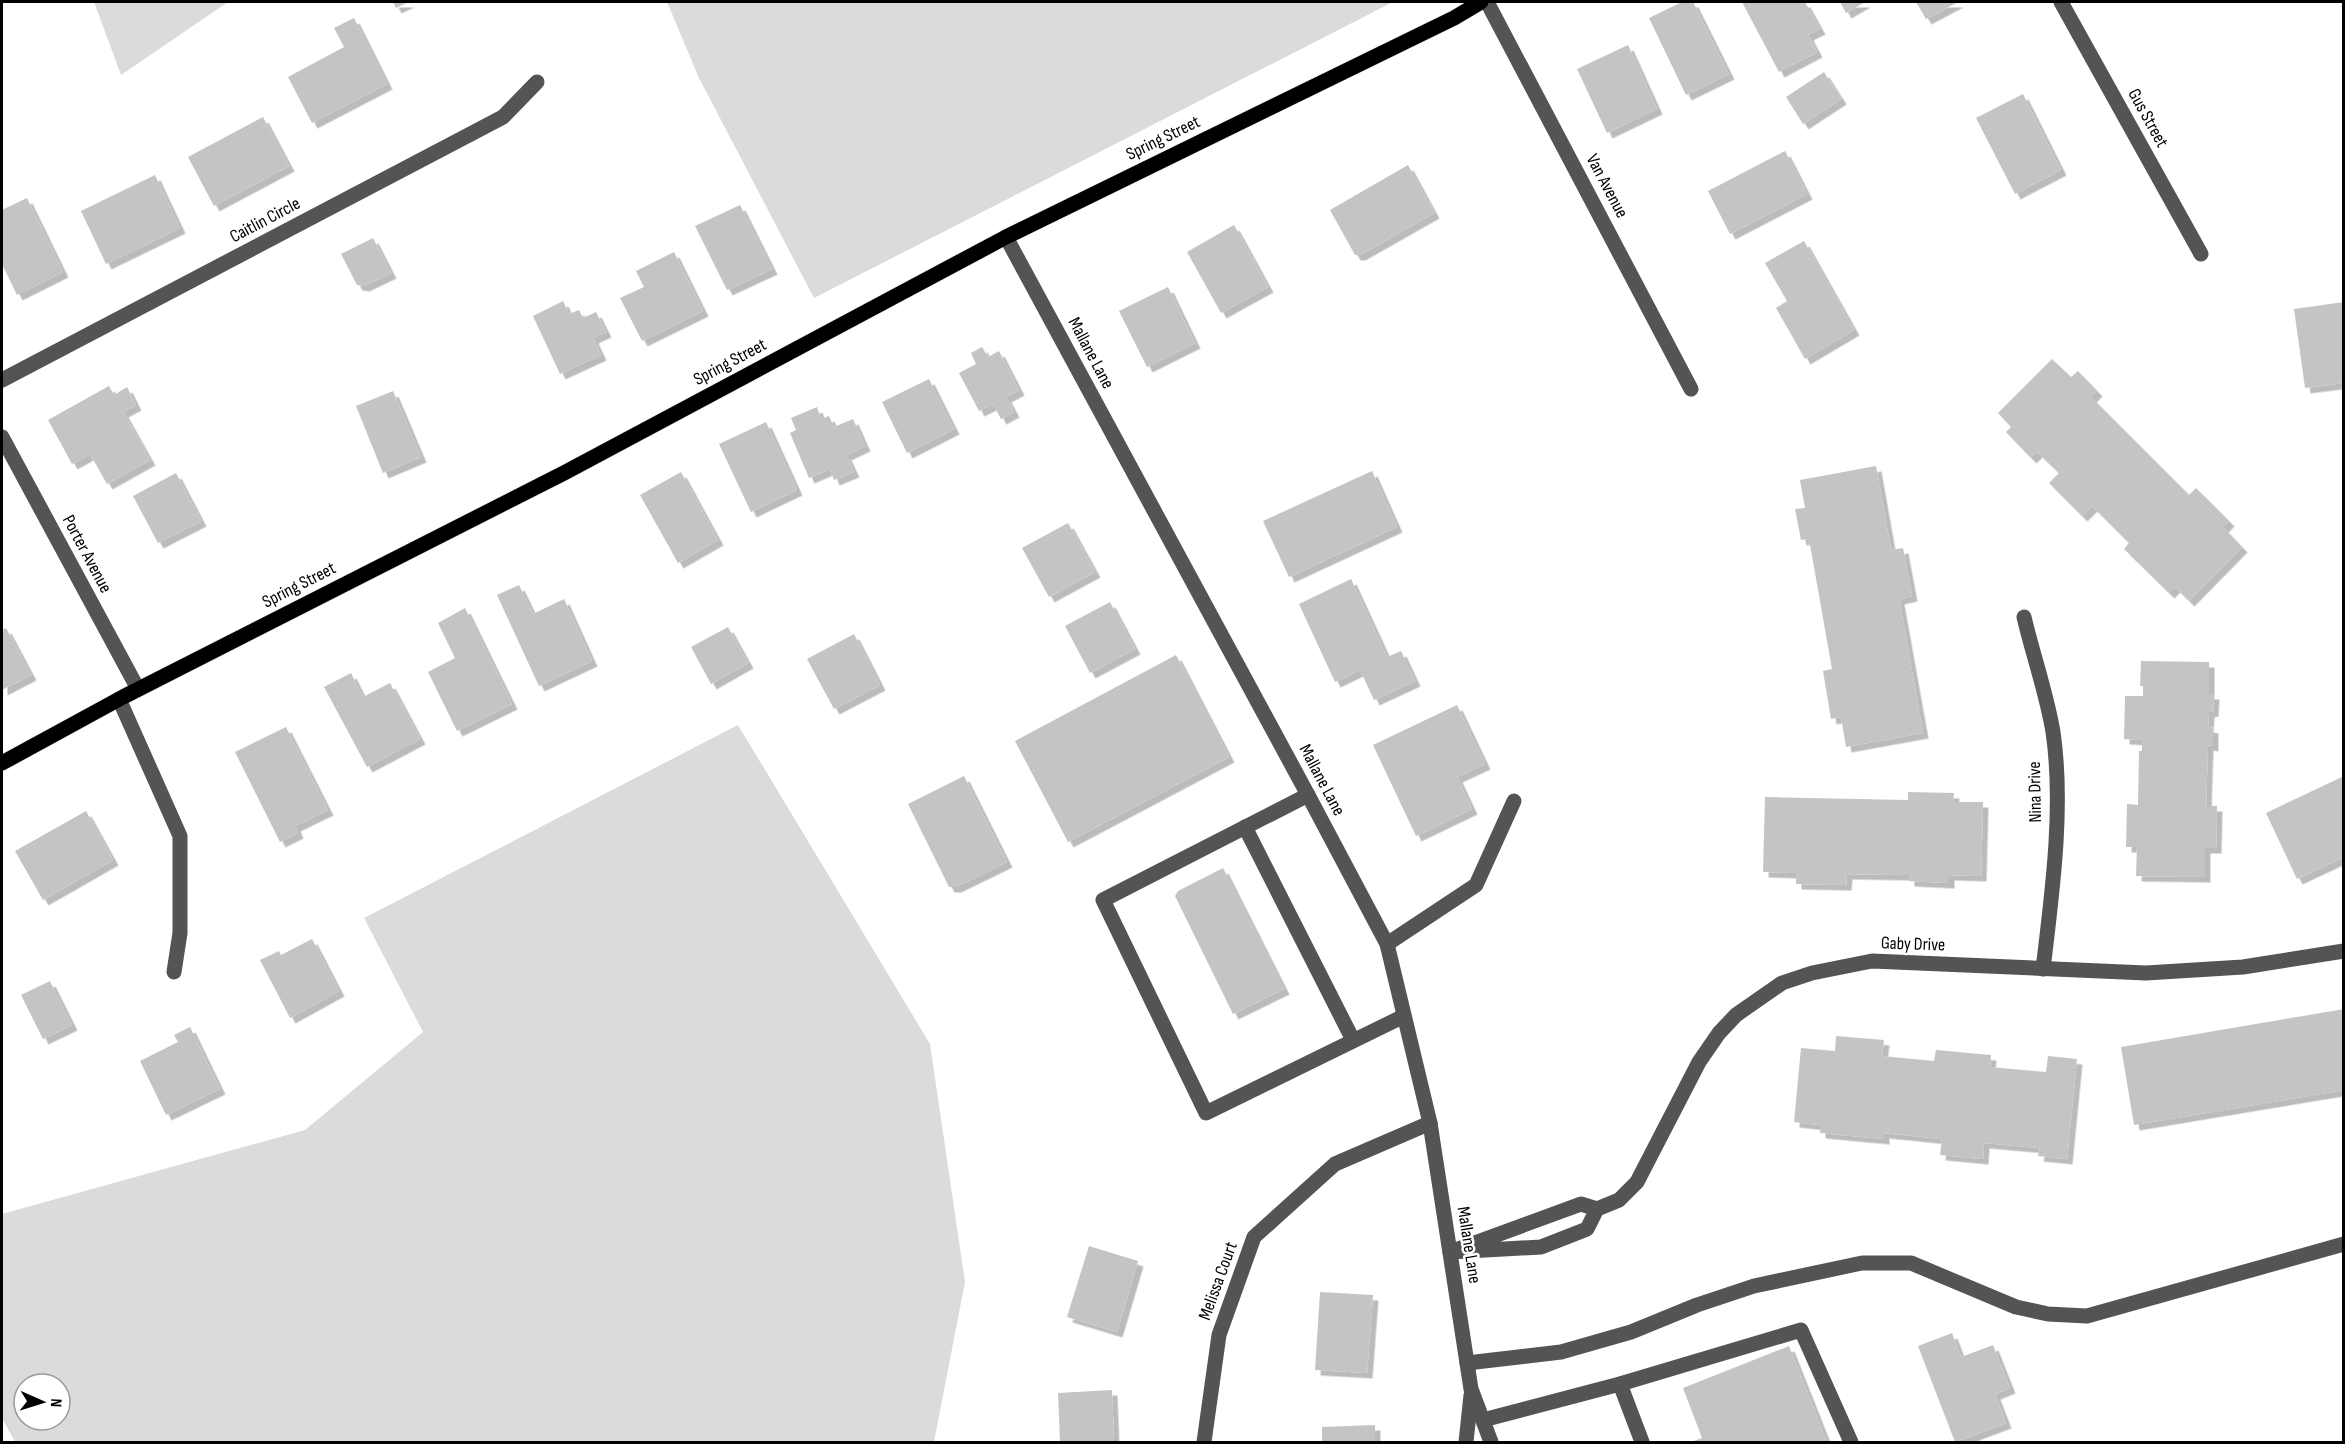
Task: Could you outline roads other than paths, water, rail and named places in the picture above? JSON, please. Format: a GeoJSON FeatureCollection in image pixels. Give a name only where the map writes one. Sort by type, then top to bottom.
{"type":"FeatureCollection","features":[{"type":"Feature","properties":{"kind":"main road","name":"Spring Street"},"geometry":{"type":"LineString","coordinates":[[2,763],[138,689],[564,473],[1006,237],[1454,18],[1481,2]]}},
{"type":"Feature","properties":{"kind":"street","name":"Van Avenue"},"geometry":{"type":"LineString","coordinates":[[1487,2],[1691,389]]}},
{"type":"Feature","properties":{"kind":"street","name":"Gus Street"},"geometry":{"type":"LineString","coordinates":[[2061,2],[2201,254]]}},
{"type":"Feature","properties":{"kind":"street","name":"Caitlin Circle"},"geometry":{"type":"LineString","coordinates":[[2,380],[503,117],[537,82]]}},
{"type":"Feature","properties":{"kind":"street","name":"Mallane Lane"},"geometry":{"type":"LineString","coordinates":[[1006,237],[1387,944],[1430,1123],[1471,1389],[1491,1443]]}},
{"type":"Feature","properties":{"kind":"street","name":"Porter Avenue"},"geometry":{"type":"LineString","coordinates":[[2,437],[138,689]]}},
{"type":"Feature","properties":{"kind":"street","name":"Nina Drive"},"geometry":{"type":"LineString","coordinates":[[2024,617],[2053,732],[2057,795],[2054,881],[2043,969]]}},
{"type":"Feature","properties":{"kind":"street"},"geometry":{"type":"LineString","coordinates":[[119,699],[180,836],[180,933],[174,972]]}},
{"type":"Feature","properties":{"kind":"street"},"geometry":{"type":"LineString","coordinates":[[1308,795],[1103,900],[1206,1113],[1404,1016]]}},
{"type":"Feature","properties":{"kind":"street"},"geometry":{"type":"LineString","coordinates":[[1387,944],[1476,885],[1514,801]]}},
{"type":"Feature","properties":{"kind":"street"},"geometry":{"type":"LineString","coordinates":[[1245,826],[1353,1040]]}},
{"type":"Feature","properties":{"kind":"street","name":"Gaby Drive"},"geometry":{"type":"LineString","coordinates":[[1450,1252],[1541,1247],[1587,1229],[1598,1209],[1619,1200],[1637,1182],[1699,1062],[1719,1033],[1736,1015],[1782,983],[1812,973],[1872,961],[2146,973],[2243,967],[2343,951]]}},
{"type":"Feature","properties":{"kind":"street","name":"Melissa Court"},"geometry":{"type":"LineString","coordinates":[[1204,1443],[1219,1335],[1254,1237],[1335,1164],[1430,1123]]}},
{"type":"Feature","properties":{"kind":"street","name":"Gaby Drive"},"geometry":{"type":"LineString","coordinates":[[1450,1252],[1581,1204],[1598,1209]]}},
{"type":"Feature","properties":{"kind":"street"},"geometry":{"type":"LineString","coordinates":[[1467,1364],[1561,1352],[1632,1332],[1697,1305],[1754,1286],[1862,1263],[1911,1263],[2016,1307],[2049,1314],[2087,1316],[2343,1244]]}},
{"type":"Feature","properties":{"kind":"street"},"geometry":{"type":"LineString","coordinates":[[1483,1420],[1620,1384],[1801,1330],[1851,1443]]}},
{"type":"Feature","properties":{"kind":"street"},"geometry":{"type":"LineString","coordinates":[[1620,1384],[1642,1443]]}},
{"type":"Feature","properties":{"kind":"street","name":"Mallane Lane"},"geometry":{"type":"LineString","coordinates":[[1466,1443],[1471,1389]]}}]}
